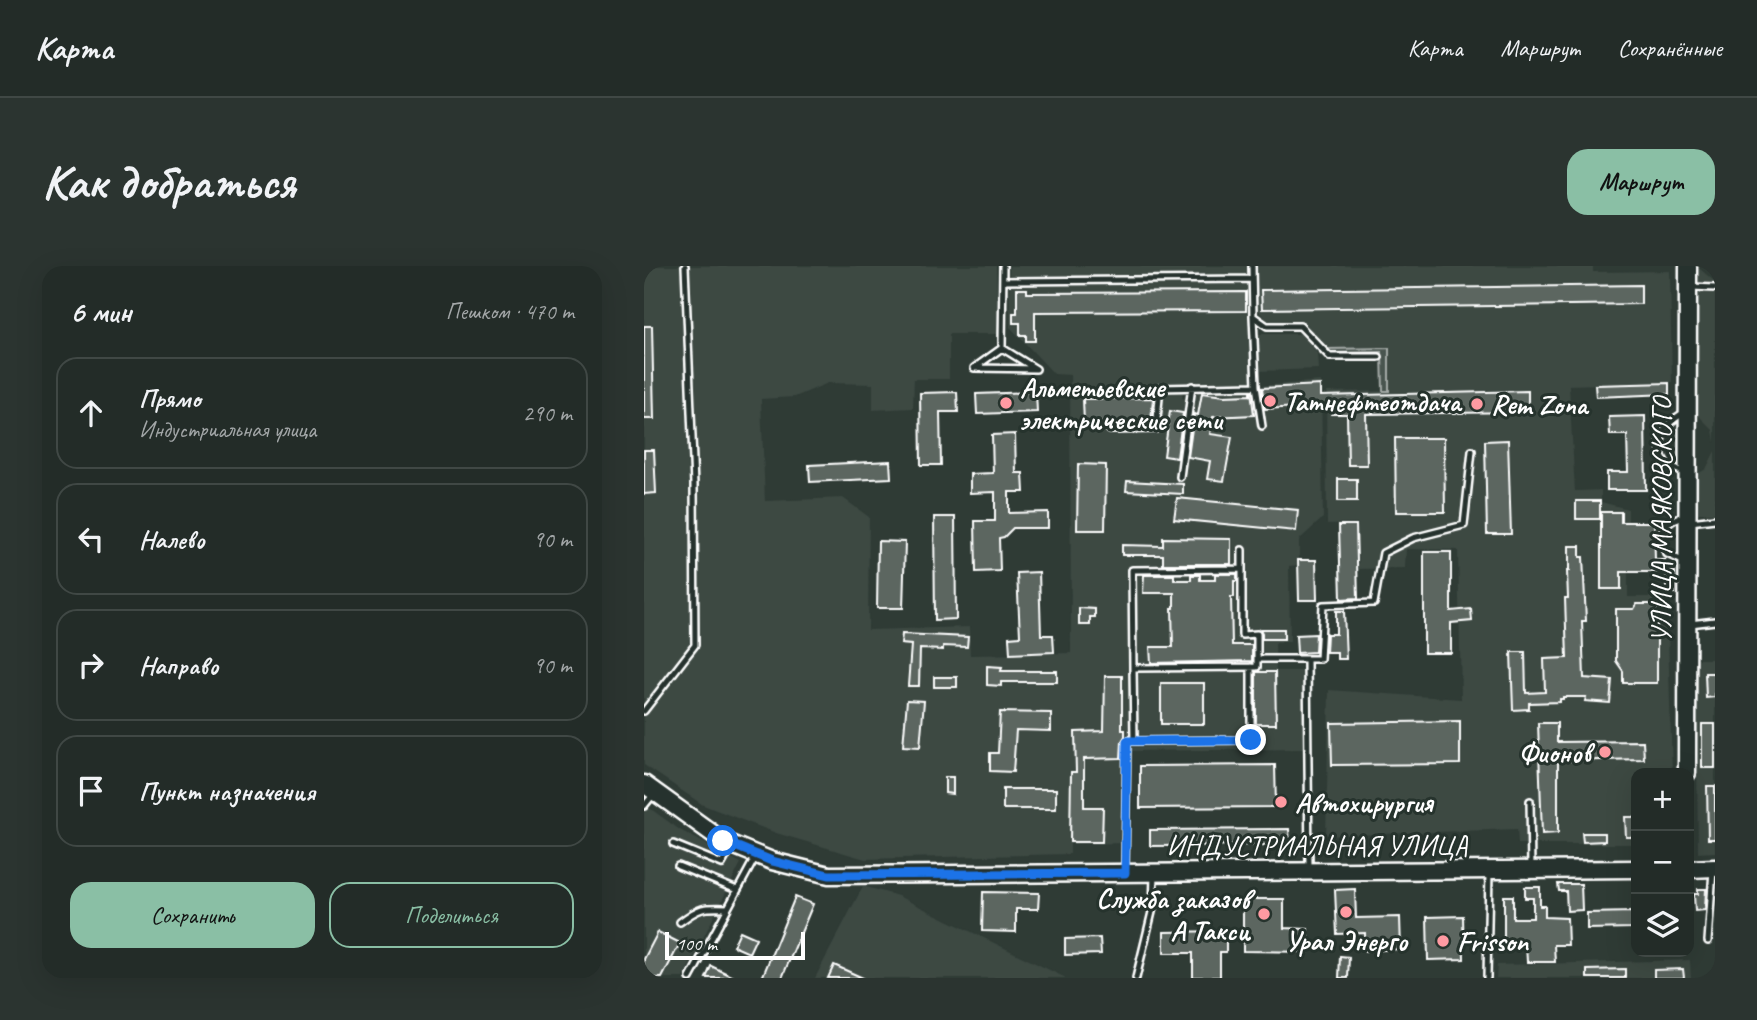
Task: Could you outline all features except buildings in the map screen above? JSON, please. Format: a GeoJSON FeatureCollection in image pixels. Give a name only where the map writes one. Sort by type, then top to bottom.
{"type":"FeatureCollection","features":[{"type":"Feature","properties":{"kind":"street","name":"УЛИЦА МАЯКОВСКОГО"},"geometry":{"type":"LineString","coordinates":[[1687,768],[1688,266]]}},
{"type":"Feature","properties":{"kind":"street","name":"ИНДУСТРИАЛЬНАЯ УЛИЦА"},"geometry":{"type":"LineString","coordinates":[[650,788],[723,841],[772,861],[829,875],[1631,869]]}},
{"type":"Feature","properties":{"kind":"street"},"geometry":{"type":"LineString","coordinates":[[1694,869],[1714,869]]}},
{"type":"Feature","properties":{"kind":"lane"},"geometry":{"type":"LineString","coordinates":[[644,711],[695,645],[694,485],[685,266]]}},
{"type":"Feature","properties":{"kind":"lane"},"geometry":{"type":"LineString","coordinates":[[1002,348],[1003,266]]}},
{"type":"Feature","properties":{"kind":"lane"},"geometry":{"type":"LineString","coordinates":[[1252,266],[1256,386],[1262,426]]}},
{"type":"Feature","properties":{"kind":"lane"},"geometry":{"type":"LineString","coordinates":[[1003,281],[1252,279]]}},
{"type":"Feature","properties":{"kind":"lane"},"geometry":{"type":"LineString","coordinates":[[1688,287],[1715,288]]}},
{"type":"Feature","properties":{"kind":"lane"},"geometry":{"type":"LineString","coordinates":[[1253,316],[1268,326],[1300,326],[1330,357],[1379,356]]}},
{"type":"Feature","properties":{"kind":"lane"},"geometry":{"type":"LineString","coordinates":[[1002,348],[1024,362],[1036,369],[974,368],[1002,348]]}},
{"type":"Feature","properties":{"kind":"lane"},"geometry":{"type":"LineString","coordinates":[[1181,477],[1192,386]]}},
{"type":"Feature","properties":{"kind":"lane"},"geometry":{"type":"LineString","coordinates":[[1110,429],[1156,429],[1160,388],[1256,386]]}},
{"type":"Feature","properties":{"kind":"lane"},"geometry":{"type":"LineString","coordinates":[[1688,411],[1670,422],[1662,434],[1661,448],[1663,458],[1669,466],[1688,474]]}},
{"type":"Feature","properties":{"kind":"lane"},"geometry":{"type":"LineString","coordinates":[[1257,659],[1320,659],[1323,606],[1374,603],[1383,553],[1413,538],[1464,525],[1472,451]]}},
{"type":"Feature","properties":{"kind":"lane"},"geometry":{"type":"LineString","coordinates":[[1687,562],[1667,554],[1661,543],[1668,523],[1677,518],[1715,519]]}},
{"type":"Feature","properties":{"kind":"lane"},"geometry":{"type":"LineString","coordinates":[[1133,668],[1257,667],[1257,635],[1242,635],[1242,550]]}},
{"type":"Feature","properties":{"kind":"lane"},"geometry":{"type":"LineString","coordinates":[[1134,741],[1132,570],[1242,569]]}},
{"type":"Feature","properties":{"kind":"lane"},"geometry":{"type":"LineString","coordinates":[[1687,625],[1715,621]]}},
{"type":"Feature","properties":{"kind":"lane"},"geometry":{"type":"LineString","coordinates":[[1307,659],[1309,872]]}},
{"type":"Feature","properties":{"kind":"lane"},"geometry":{"type":"LineString","coordinates":[[1125,873],[1127,741],[1251,740],[1251,667]]}},
{"type":"Feature","properties":{"kind":"lane"},"geometry":{"type":"LineString","coordinates":[[644,806],[650,788]]}},
{"type":"Feature","properties":{"kind":"lane"},"geometry":{"type":"LineString","coordinates":[[1530,801],[1531,870]]}},
{"type":"Feature","properties":{"kind":"lane"},"geometry":{"type":"LineString","coordinates":[[673,844],[722,864],[733,845]]}},
{"type":"Feature","properties":{"kind":"lane"},"geometry":{"type":"LineString","coordinates":[[690,978],[756,855]]}},
{"type":"Feature","properties":{"kind":"lane"},"geometry":{"type":"LineString","coordinates":[[678,866],[737,890]]}},
{"type":"Feature","properties":{"kind":"lane"},"geometry":{"type":"LineString","coordinates":[[1708,941],[1714,869]]}},
{"type":"Feature","properties":{"kind":"lane"},"geometry":{"type":"LineString","coordinates":[[1487,978],[1489,870]]}},
{"type":"Feature","properties":{"kind":"lane"},"geometry":{"type":"LineString","coordinates":[[1136,978],[1153,908],[1154,873]]}},
{"type":"Feature","properties":{"kind":"lane"},"geometry":{"type":"LineString","coordinates":[[680,922],[696,910],[710,907],[728,908]]}},
{"type":"Feature","properties":{"kind":"shaded area"},"geometry":{"type":"Polygon","coordinates":[[[644,266],[996,266],[998,334],[949,334],[949,379],[914,379],[913,408],[873,410],[873,384],[828,383],[795,397],[761,399],[765,501],[843,498],[869,517],[868,630],[969,627],[970,655],[1071,653],[1070,375],[1054,374],[1010,327],[1009,266],[1249,266],[1252,384],[1184,385],[1182,398],[1195,401],[1197,391],[1321,381],[1323,518],[1299,540],[1299,565],[1289,566],[1290,641],[1275,643],[1276,671],[1302,671],[1304,749],[1129,751],[1130,843],[1070,844],[1070,854],[865,859],[776,833],[703,805],[644,765],[644,266]]]}},
{"type":"Feature","properties":{"kind":"shaded area"},"geometry":{"type":"Polygon","coordinates":[[[1257,266],[1593,266],[1593,272],[1670,271],[1672,382],[1569,385],[1575,491],[1601,490],[1601,502],[1628,509],[1628,597],[1667,597],[1672,768],[1631,768],[1631,844],[1518,844],[1517,829],[1326,836],[1329,690],[1461,699],[1458,550],[1406,549],[1405,568],[1359,569],[1357,523],[1327,524],[1326,392],[1389,391],[1389,349],[1326,349],[1306,324],[1267,321],[1258,310],[1257,266]]]}},
{"type":"Feature","properties":{"kind":"shaded area"},"geometry":{"type":"Polygon","coordinates":[[[1695,269],[1700,269],[1715,282],[1715,442],[1713,430],[1696,413],[1695,269]]]}},
{"type":"Feature","properties":{"kind":"shaded area"},"geometry":{"type":"Polygon","coordinates":[[[1258,334],[1302,334],[1317,353],[1318,369],[1259,371],[1258,334]]]}},
{"type":"Feature","properties":{"kind":"shaded area"},"geometry":{"type":"Polygon","coordinates":[[[1389,348],[1389,391],[1383,391],[1382,352],[1326,353],[1326,349],[1389,348]]]}},
{"type":"Feature","properties":{"kind":"shaded area"},"geometry":{"type":"Polygon","coordinates":[[[1715,451],[1715,513],[1694,513],[1694,476],[1706,469],[1715,451]]]}},
{"type":"Feature","properties":{"kind":"shaded area"},"geometry":{"type":"Polygon","coordinates":[[[1696,659],[1715,659],[1715,852],[1698,853],[1696,659]]]}},
{"type":"Feature","properties":{"kind":"shaded area"},"geometry":{"type":"Polygon","coordinates":[[[644,804],[680,830],[741,863],[683,978],[644,978],[644,804]]]}},
{"type":"Feature","properties":{"kind":"shaded area"},"geometry":{"type":"Polygon","coordinates":[[[863,886],[898,896],[1066,978],[815,978],[863,886]]]}},
{"type":"Feature","properties":{"kind":"shaded area"},"geometry":{"type":"Polygon","coordinates":[[[1690,960],[1691,978],[1496,978],[1497,965],[1690,960]]]}},
{"type":"Feature","properties":{"kind":"place","name":"Татнефтеотдача"},"geometry":{"type":"Point","coordinates":[1270,401]}},
{"type":"Feature","properties":{"kind":"place","name":"Альметьевские электрические сети"},"geometry":{"type":"Point","coordinates":[1006,403]}},
{"type":"Feature","properties":{"kind":"place","name":"Rem Zona"},"geometry":{"type":"Point","coordinates":[1477,404]}},
{"type":"Feature","properties":{"kind":"place","name":"Фионов"},"geometry":{"type":"Point","coordinates":[1605,752]}},
{"type":"Feature","properties":{"kind":"place","name":"Автохирургия"},"geometry":{"type":"Point","coordinates":[1281,802]}},
{"type":"Feature","properties":{"kind":"place","name":"Урал Энерго"},"geometry":{"type":"Point","coordinates":[1346,912]}},
{"type":"Feature","properties":{"kind":"place","name":"Служба заказов А Такси"},"geometry":{"type":"Point","coordinates":[1264,914]}},
{"type":"Feature","properties":{"kind":"place","name":"Frisson"},"geometry":{"type":"Point","coordinates":[1443,941]}},
{"type":"Feature","properties":{"kind":"route"},"geometry":{"type":"LineString","coordinates":[[723,841],[772,861],[829,875],[1125,873],[1127,741],[1251,740]]}}]}
